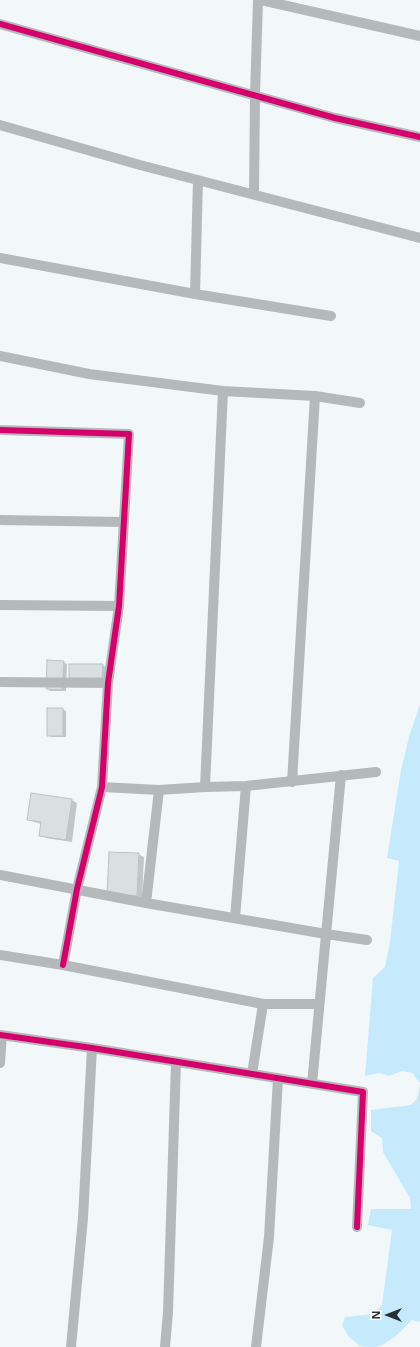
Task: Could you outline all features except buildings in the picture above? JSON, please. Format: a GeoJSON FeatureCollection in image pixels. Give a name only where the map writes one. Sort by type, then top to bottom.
{"type":"FeatureCollection","features":[{"type":"Feature","properties":{"kind":"street"},"geometry":{"type":"LineString","coordinates":[[254,194],[258,0]]}},
{"type":"Feature","properties":{"kind":"street"},"geometry":{"type":"LineString","coordinates":[[261,0],[420,36]]}},
{"type":"Feature","properties":{"kind":"street"},"geometry":{"type":"LineString","coordinates":[[0,24],[335,118],[420,137]]}},
{"type":"Feature","properties":{"kind":"street"},"geometry":{"type":"LineString","coordinates":[[0,125],[140,165],[420,238]]}},
{"type":"Feature","properties":{"kind":"street"},"geometry":{"type":"LineString","coordinates":[[195,294],[198,180]]}},
{"type":"Feature","properties":{"kind":"street"},"geometry":{"type":"LineString","coordinates":[[0,258],[195,294],[331,316]]}},
{"type":"Feature","properties":{"kind":"street"},"geometry":{"type":"LineString","coordinates":[[0,356],[89,374],[223,391],[315,396],[360,403]]}},
{"type":"Feature","properties":{"kind":"street"},"geometry":{"type":"LineString","coordinates":[[205,787],[223,391]]}},
{"type":"Feature","properties":{"kind":"street"},"geometry":{"type":"LineString","coordinates":[[292,782],[315,396]]}},
{"type":"Feature","properties":{"kind":"street"},"geometry":{"type":"LineString","coordinates":[[0,430],[129,434],[120,606],[108,683],[102,787],[77,889],[63,965]]}},
{"type":"Feature","properties":{"kind":"street"},"geometry":{"type":"LineString","coordinates":[[0,520],[124,522]]}},
{"type":"Feature","properties":{"kind":"street"},"geometry":{"type":"LineString","coordinates":[[0,605],[120,606]]}},
{"type":"Feature","properties":{"kind":"street"},"geometry":{"type":"LineString","coordinates":[[0,683],[108,683]]}},
{"type":"Feature","properties":{"kind":"street"},"geometry":{"type":"LineString","coordinates":[[102,787],[159,790],[246,786],[376,772]]}},
{"type":"Feature","properties":{"kind":"street"},"geometry":{"type":"LineString","coordinates":[[312,1084],[341,775]]}},
{"type":"Feature","properties":{"kind":"street"},"geometry":{"type":"LineString","coordinates":[[235,918],[246,786]]}},
{"type":"Feature","properties":{"kind":"street"},"geometry":{"type":"LineString","coordinates":[[146,903],[159,790]]}},
{"type":"Feature","properties":{"kind":"street"},"geometry":{"type":"LineString","coordinates":[[0,875],[146,903],[367,940]]}},
{"type":"Feature","properties":{"kind":"street"},"geometry":{"type":"LineString","coordinates":[[0,955],[63,965],[263,1004],[319,1004]]}},
{"type":"Feature","properties":{"kind":"street"},"geometry":{"type":"LineString","coordinates":[[252,1074],[263,1004]]}},
{"type":"Feature","properties":{"kind":"street"},"geometry":{"type":"LineString","coordinates":[[0,1063],[1,1035],[92,1048],[363,1092],[357,1227]]}},
{"type":"Feature","properties":{"kind":"street"},"geometry":{"type":"LineString","coordinates":[[70,1347],[83,1218],[92,1048]]}},
{"type":"Feature","properties":{"kind":"street"},"geometry":{"type":"LineString","coordinates":[[165,1347],[168,1312],[176,1062]]}},
{"type":"Feature","properties":{"kind":"street"},"geometry":{"type":"LineString","coordinates":[[256,1347],[269,1237],[278,1078]]}},
{"type":"Feature","properties":{"kind":"shaded area"},"geometry":{"type":"Polygon","coordinates":[[[420,704],[420,1083],[412,1073],[402,1071],[389,1076],[379,1073],[365,1076],[373,978],[385,967],[390,942],[399,861],[387,858],[401,770],[409,737],[420,704]]]}},
{"type":"Feature","properties":{"kind":"shaded area"},"geometry":{"type":"Polygon","coordinates":[[[420,1083],[420,1322],[412,1320],[397,1335],[384,1344],[376,1347],[360,1346],[349,1337],[342,1325],[345,1317],[373,1314],[382,1305],[392,1230],[368,1225],[371,1209],[411,1209],[410,1198],[383,1152],[382,1138],[371,1131],[371,1110],[411,1105],[417,1099],[420,1083]]]}},
{"type":"Feature","properties":{"kind":"cycle path"},"geometry":{"type":"LineString","coordinates":[[0,24],[335,118],[420,137]]}},
{"type":"Feature","properties":{"kind":"cycle path"},"geometry":{"type":"LineString","coordinates":[[0,430],[129,434],[119,606],[108,683],[102,787],[77,889],[63,965]]}},
{"type":"Feature","properties":{"kind":"cycle path"},"geometry":{"type":"LineString","coordinates":[[0,1035],[92,1048],[363,1092],[357,1227]]}}]}
